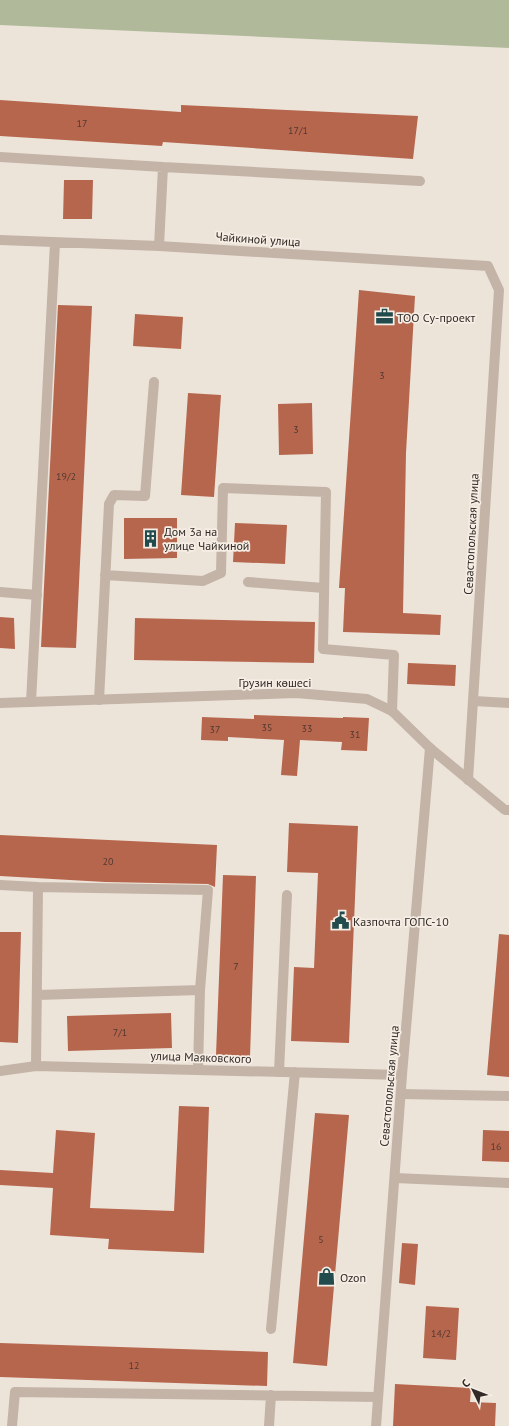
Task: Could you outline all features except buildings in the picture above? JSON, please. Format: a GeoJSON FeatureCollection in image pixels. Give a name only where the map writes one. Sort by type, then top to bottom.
{"type":"FeatureCollection","features":[{"type":"Feature","properties":{"kind":"street"},"geometry":{"type":"LineString","coordinates":[[0,157],[420,180]]}},
{"type":"Feature","properties":{"kind":"street"},"geometry":{"type":"LineString","coordinates":[[159,246],[163,167]]}},
{"type":"Feature","properties":{"kind":"street","name":"Чайкиной улица"},"geometry":{"type":"LineString","coordinates":[[0,240],[159,246],[488,266],[504,291]]}},
{"type":"Feature","properties":{"kind":"street"},"geometry":{"type":"LineString","coordinates":[[31,702],[55,243]]}},
{"type":"Feature","properties":{"kind":"street","name":"Севастопольская улица"},"geometry":{"type":"LineString","coordinates":[[468,780],[504,291]]}},
{"type":"Feature","properties":{"kind":"street"},"geometry":{"type":"LineString","coordinates":[[99,700],[109,504],[114,495],[145,496],[154,382]]}},
{"type":"Feature","properties":{"kind":"street"},"geometry":{"type":"LineString","coordinates":[[105,575],[203,581],[221,573],[223,488],[326,492],[323,649],[394,655],[392,711]]}},
{"type":"Feature","properties":{"kind":"street"},"geometry":{"type":"LineString","coordinates":[[248,582],[324,588]]}},
{"type":"Feature","properties":{"kind":"street"},"geometry":{"type":"LineString","coordinates":[[0,592],[37,595]]}},
{"type":"Feature","properties":{"kind":"street","name":"Грузин көшесі"},"geometry":{"type":"LineString","coordinates":[[0,703],[296,694],[367,699],[392,711],[430,748],[505,810],[509,810]]}},
{"type":"Feature","properties":{"kind":"street"},"geometry":{"type":"LineString","coordinates":[[474,701],[509,702]]}},
{"type":"Feature","properties":{"kind":"street","name":"Севастопольская улица"},"geometry":{"type":"LineString","coordinates":[[376,1426],[402,1075],[430,748]]}},
{"type":"Feature","properties":{"kind":"street"},"geometry":{"type":"LineString","coordinates":[[0,885],[208,890],[200,990],[198,1070]]}},
{"type":"Feature","properties":{"kind":"street"},"geometry":{"type":"LineString","coordinates":[[36,1066],[38,887]]}},
{"type":"Feature","properties":{"kind":"street"},"geometry":{"type":"LineString","coordinates":[[279,1072],[288,895]]}},
{"type":"Feature","properties":{"kind":"street"},"geometry":{"type":"LineString","coordinates":[[37,995],[200,990]]}},
{"type":"Feature","properties":{"kind":"street","name":"улица Маяковского"},"geometry":{"type":"LineString","coordinates":[[0,1071],[36,1066],[402,1075]]}},
{"type":"Feature","properties":{"kind":"street"},"geometry":{"type":"LineString","coordinates":[[271,1329],[295,1072]]}},
{"type":"Feature","properties":{"kind":"street"},"geometry":{"type":"LineString","coordinates":[[401,1094],[509,1096]]}},
{"type":"Feature","properties":{"kind":"street"},"geometry":{"type":"LineString","coordinates":[[395,1178],[509,1183]]}},
{"type":"Feature","properties":{"kind":"street"},"geometry":{"type":"LineString","coordinates":[[12,1426],[14,1392],[378,1397]]}},
{"type":"Feature","properties":{"kind":"street"},"geometry":{"type":"LineString","coordinates":[[269,1426],[271,1395]]}},
{"type":"Feature","properties":{"kind":"green space"},"geometry":{"type":"Polygon","coordinates":[[[0,0],[509,0],[509,48],[0,25],[0,0]]]}},
{"type":"Feature","properties":{"kind":"place","name":"ТОО Су-проект"},"geometry":{"type":"Point","coordinates":[384,317]}},
{"type":"Feature","properties":{"kind":"place","name":"Дом 3а на улице Чайкиной"},"geometry":{"type":"Point","coordinates":[151,538]}},
{"type":"Feature","properties":{"kind":"place","name":"Казпочта ГОПС-10"},"geometry":{"type":"Point","coordinates":[340,921]}},
{"type":"Feature","properties":{"kind":"place","name":"Ozon"},"geometry":{"type":"Point","coordinates":[327,1277]}}]}
